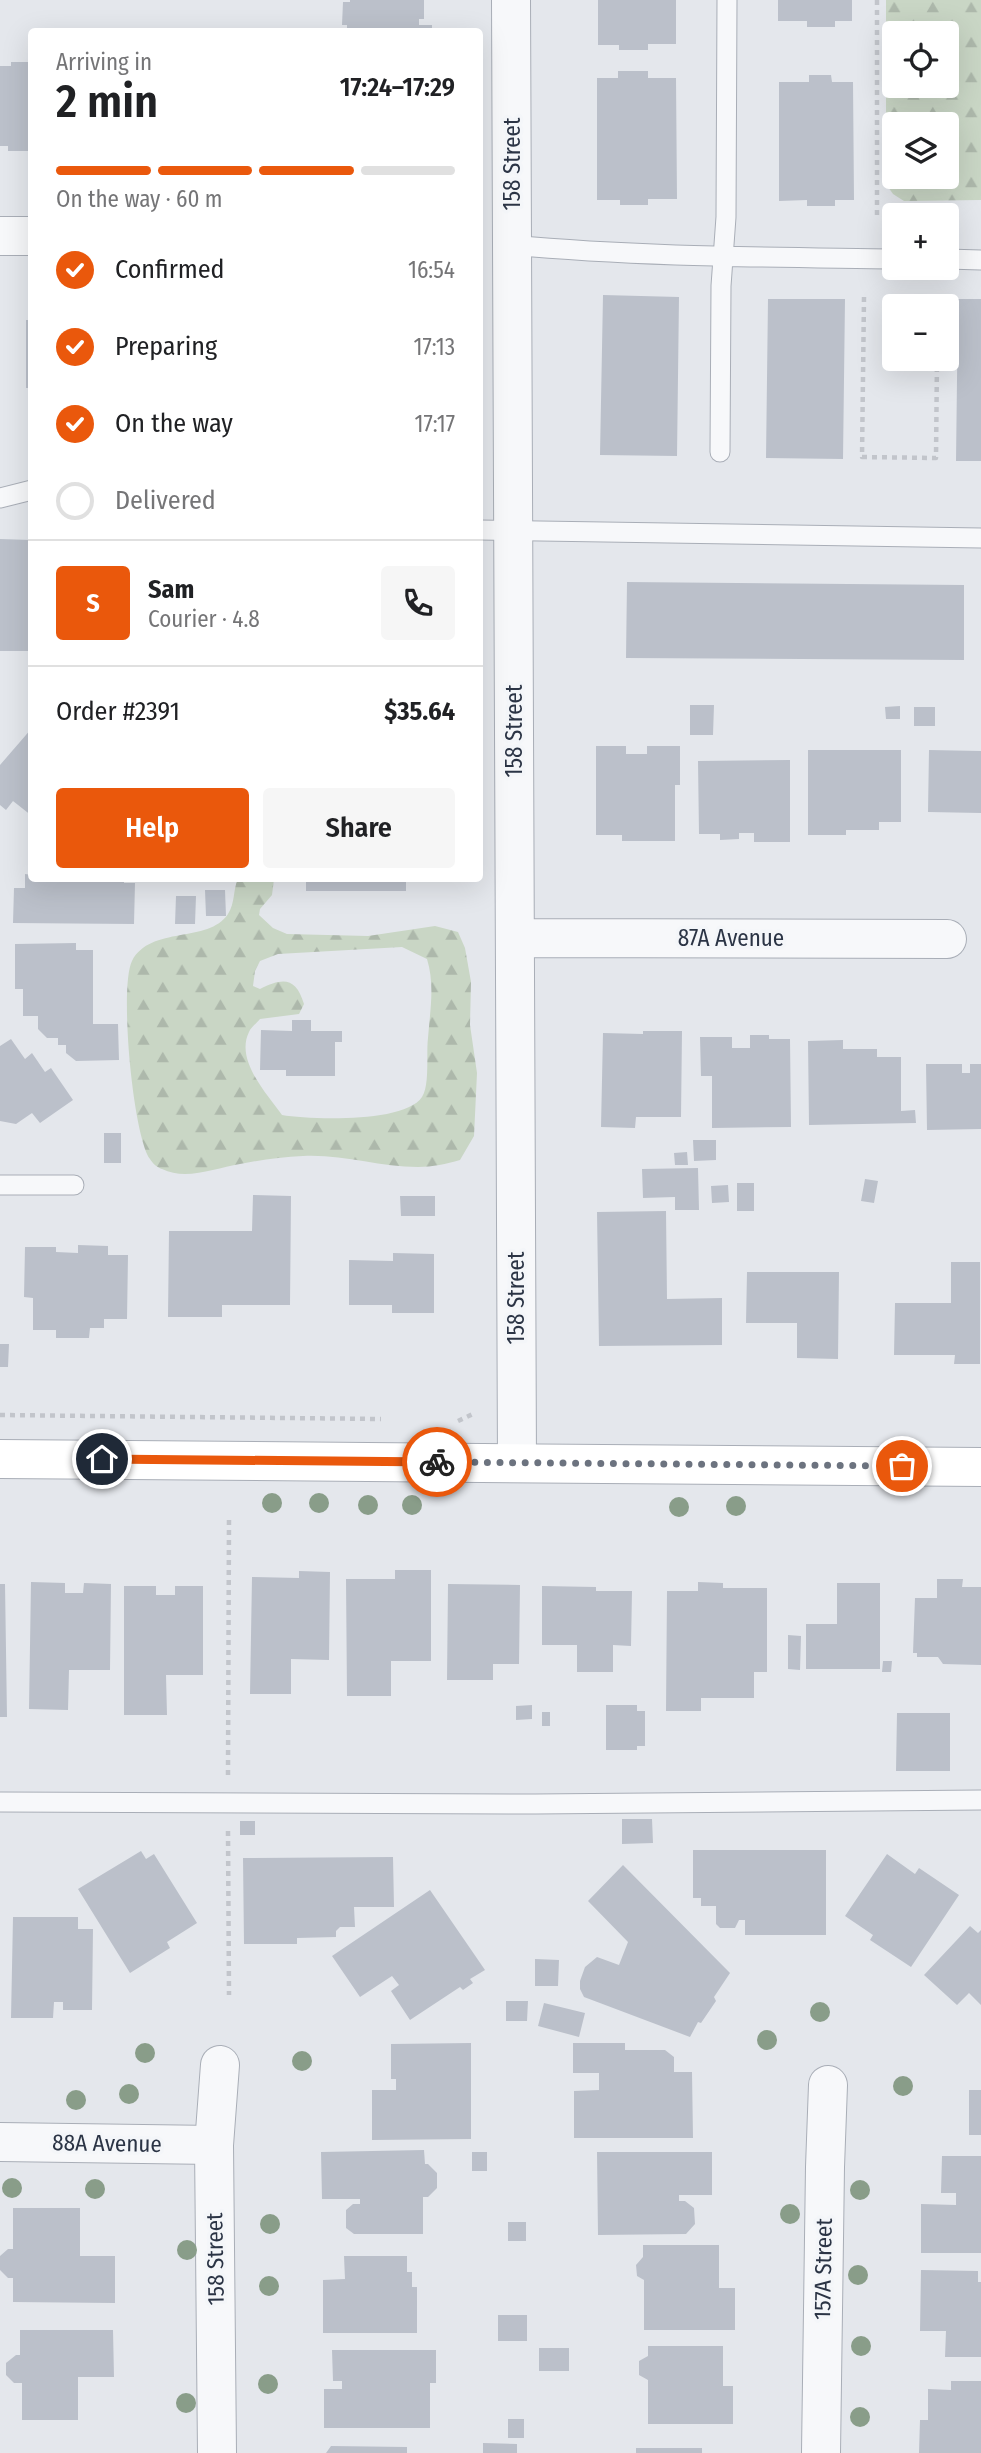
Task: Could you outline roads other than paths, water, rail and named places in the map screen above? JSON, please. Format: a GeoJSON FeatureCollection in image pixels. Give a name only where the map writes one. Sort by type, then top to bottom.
{"type":"FeatureCollection","features":[{"type":"Feature","properties":{"kind":"main road"},"geometry":{"type":"LineString","coordinates":[[0,1458],[981,1467]]}},
{"type":"Feature","properties":{"kind":"street","name":"158 Street"},"geometry":{"type":"LineString","coordinates":[[511,0],[496,244],[496,530],[515,938],[517,1463]]}},
{"type":"Feature","properties":{"kind":"street"},"geometry":{"type":"LineString","coordinates":[[0,236],[28,236]]}},
{"type":"Feature","properties":{"kind":"street","name":"87A Avenue"},"geometry":{"type":"LineString","coordinates":[[515,938],[947,939]]}},
{"type":"Feature","properties":{"kind":"street","name":"158 Street"},"geometry":{"type":"LineString","coordinates":[[217,2453],[214,2145],[220,2065]]}},
{"type":"Feature","properties":{"kind":"street","name":"157A Street"},"geometry":{"type":"LineString","coordinates":[[821,2453],[828,2085]]}},
{"type":"Feature","properties":{"kind":"street","name":"88A Avenue"},"geometry":{"type":"LineString","coordinates":[[0,2142],[214,2145]]}},
{"type":"Feature","properties":{"kind":"lane"},"geometry":{"type":"LineString","coordinates":[[720,452],[727,0]]}},
{"type":"Feature","properties":{"kind":"lane"},"geometry":{"type":"LineString","coordinates":[[496,244],[561,250],[882,259]]}},
{"type":"Feature","properties":{"kind":"lane"},"geometry":{"type":"LineString","coordinates":[[959,259],[981,260]]}},
{"type":"Feature","properties":{"kind":"lane"},"geometry":{"type":"LineString","coordinates":[[0,498],[28,491]]}},
{"type":"Feature","properties":{"kind":"lane"},"geometry":{"type":"LineString","coordinates":[[496,530],[981,538]]}},
{"type":"Feature","properties":{"kind":"lane"},"geometry":{"type":"LineString","coordinates":[[0,1185],[74,1185]]}},
{"type":"Feature","properties":{"kind":"lane"},"geometry":{"type":"LineString","coordinates":[[0,1802],[535,1804],[981,1800]]}}]}
